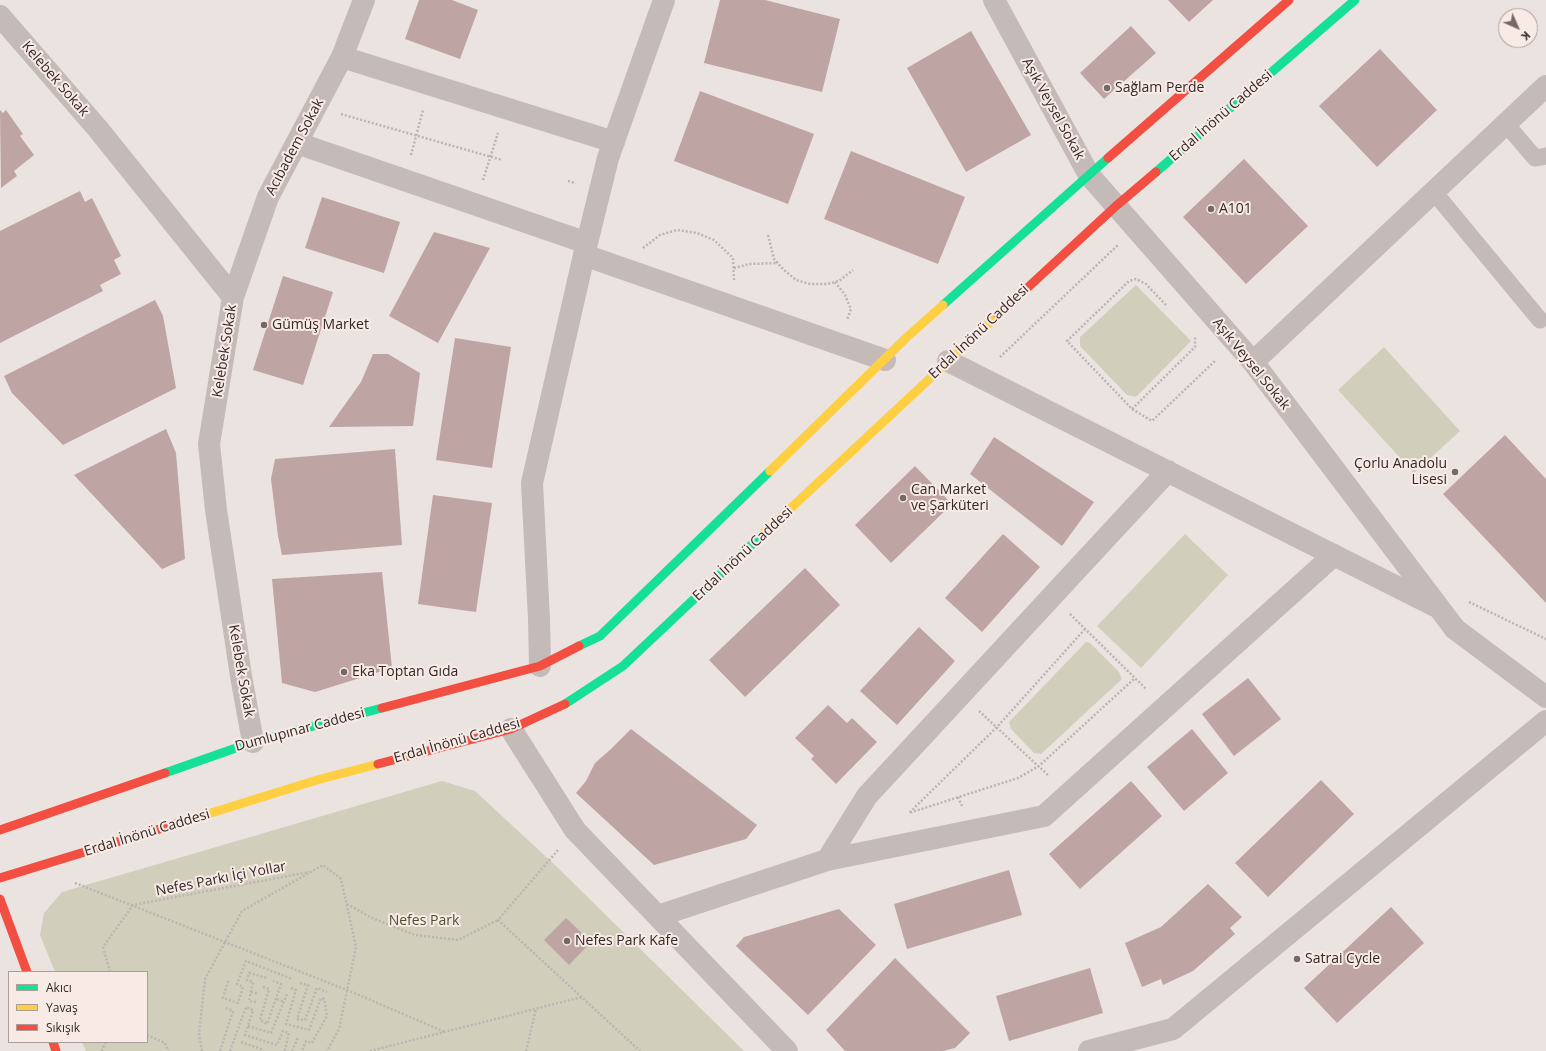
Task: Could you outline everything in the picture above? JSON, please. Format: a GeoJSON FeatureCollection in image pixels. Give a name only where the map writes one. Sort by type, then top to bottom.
{"type":"FeatureCollection","features":[{"type":"Feature","properties":{"kind":"main road"},"geometry":{"type":"LineString","coordinates":[[885,360],[906,338],[1289,0]]}},
{"type":"Feature","properties":{"kind":"main road","name":"Erdal İnönü Caddesi"},"geometry":{"type":"LineString","coordinates":[[0,878],[317,780],[511,729],[571,701],[623,666],[948,361],[1116,206],[1355,0]]}},
{"type":"Feature","properties":{"kind":"main road","name":"Dumlupınar Caddesi"},"geometry":{"type":"LineString","coordinates":[[0,830],[254,742],[540,666],[600,636],[885,360]]}},
{"type":"Feature","properties":{"kind":"main road"},"geometry":{"type":"LineString","coordinates":[[0,899],[27,971]]}},
{"type":"Feature","properties":{"kind":"street","name":"Acıbadem Sokak"},"geometry":{"type":"LineString","coordinates":[[234,298],[268,197],[342,57],[364,0]]}},
{"type":"Feature","properties":{"kind":"street"},"geometry":{"type":"LineString","coordinates":[[540,666],[532,483],[585,249],[608,158],[664,0]]}},
{"type":"Feature","properties":{"kind":"street","name":"Aşık Veysel Sokak"},"geometry":{"type":"LineString","coordinates":[[994,0],[1089,175],[1253,362],[1455,629],[1546,697]]}},
{"type":"Feature","properties":{"kind":"street","name":"Kelebek Sokak"},"geometry":{"type":"LineString","coordinates":[[0,16],[98,129],[234,298],[210,444],[216,510],[241,676],[254,742]]}},
{"type":"Feature","properties":{"kind":"street"},"geometry":{"type":"LineString","coordinates":[[342,57],[614,142]]}},
{"type":"Feature","properties":{"kind":"street"},"geometry":{"type":"LineString","coordinates":[[1253,362],[1546,86]]}},
{"type":"Feature","properties":{"kind":"street"},"geometry":{"type":"LineString","coordinates":[[297,143],[885,360]]}},
{"type":"Feature","properties":{"kind":"street"},"geometry":{"type":"LineString","coordinates":[[948,361],[1439,608]]}},
{"type":"Feature","properties":{"kind":"street"},"geometry":{"type":"LineString","coordinates":[[827,860],[867,796],[1168,471]]}},
{"type":"Feature","properties":{"kind":"street"},"geometry":{"type":"LineString","coordinates":[[658,916],[827,860],[1044,816],[1334,555]]}},
{"type":"Feature","properties":{"kind":"street"},"geometry":{"type":"LineString","coordinates":[[1089,1051],[1173,1029],[1546,721]]}},
{"type":"Feature","properties":{"kind":"street"},"geometry":{"type":"LineString","coordinates":[[511,729],[575,830],[787,1051]]}},
{"type":"Feature","properties":{"kind":"lane"},"geometry":{"type":"LineString","coordinates":[[1506,124],[1534,158],[1546,156]]}},
{"type":"Feature","properties":{"kind":"lane"},"geometry":{"type":"LineString","coordinates":[[1434,192],[1540,320]]}},
{"type":"Feature","properties":{"kind":"path"},"geometry":{"type":"LineString","coordinates":[[316,106],[502,160]]}},
{"type":"Feature","properties":{"kind":"path"},"geometry":{"type":"LineString","coordinates":[[340,120],[345,107]]}},
{"type":"Feature","properties":{"kind":"path"},"geometry":{"type":"LineString","coordinates":[[410,157],[424,108]]}},
{"type":"Feature","properties":{"kind":"path"},"geometry":{"type":"LineString","coordinates":[[482,181],[499,130]]}},
{"type":"Feature","properties":{"kind":"path"},"geometry":{"type":"LineString","coordinates":[[566,187],[571,175]]}},
{"type":"Feature","properties":{"kind":"path"},"geometry":{"type":"LineString","coordinates":[[640,250],[660,235],[677,230],[697,233],[714,240],[733,258],[735,283]]}},
{"type":"Feature","properties":{"kind":"path"},"geometry":{"type":"LineString","coordinates":[[768,235],[774,259],[796,280],[810,284],[835,282],[839,281],[853,270]]}},
{"type":"Feature","properties":{"kind":"path"},"geometry":{"type":"LineString","coordinates":[[997,360],[1123,240]]}},
{"type":"Feature","properties":{"kind":"path"},"geometry":{"type":"LineString","coordinates":[[734,268],[764,262],[778,264]]}},
{"type":"Feature","properties":{"kind":"path"},"geometry":{"type":"LineString","coordinates":[[1168,307],[1146,284],[1136,279],[1130,281],[1067,341],[1132,409],[1152,421],[1220,356]]}},
{"type":"Feature","properties":{"kind":"path"},"geometry":{"type":"LineString","coordinates":[[835,282],[845,295],[851,308],[847,322]]}},
{"type":"Feature","properties":{"kind":"path"},"geometry":{"type":"LineString","coordinates":[[1132,409],[1196,348],[1195,336],[1192,332]]}},
{"type":"Feature","properties":{"kind":"path"},"geometry":{"type":"LineString","coordinates":[[1463,599],[1546,639]]}},
{"type":"Feature","properties":{"kind":"path"},"geometry":{"type":"LineString","coordinates":[[1070,614],[1147,691]]}},
{"type":"Feature","properties":{"kind":"path"},"geometry":{"type":"LineString","coordinates":[[1085,629],[997,727],[909,813],[1018,778],[1039,766],[1135,678]]}},
{"type":"Feature","properties":{"kind":"path"},"geometry":{"type":"LineString","coordinates":[[979,711],[1050,776]]}},
{"type":"Feature","properties":{"kind":"path"},"geometry":{"type":"LineString","coordinates":[[347,904],[372,918],[415,935],[458,940],[498,920],[575,830]]}},
{"type":"Feature","properties":{"kind":"path","name":"Nefes Parkı İçi Yollar"},"geometry":{"type":"LineString","coordinates":[[202,1051],[199,1035],[205,979],[224,941],[242,911],[323,865],[341,879],[356,947],[339,1028],[328,1051]]}},
{"type":"Feature","properties":{"kind":"path","name":"Nefes Parkı İçi Yollar"},"geometry":{"type":"LineString","coordinates":[[133,905],[312,871]]}},
{"type":"Feature","properties":{"kind":"path","name":"Nefes Parkı İçi Yollar"},"geometry":{"type":"LineString","coordinates":[[73,882],[347,990],[445,1032]]}},
{"type":"Feature","properties":{"kind":"path"},"geometry":{"type":"LineString","coordinates":[[110,971],[103,947],[133,905]]}},
{"type":"Feature","properties":{"kind":"path"},"geometry":{"type":"LineString","coordinates":[[498,920],[640,1051]]}},
{"type":"Feature","properties":{"kind":"path"},"geometry":{"type":"LineString","coordinates":[[228,981],[223,998],[238,1003],[243,987],[236,984],[246,961],[292,979]]}},
{"type":"Feature","properties":{"kind":"path"},"geometry":{"type":"LineString","coordinates":[[256,1002],[249,1001],[253,982],[247,980],[249,973],[267,978]]}},
{"type":"Feature","properties":{"kind":"path"},"geometry":{"type":"LineString","coordinates":[[263,987],[270,989],[260,1020],[266,1024],[277,999],[281,984],[273,981]]}},
{"type":"Feature","properties":{"kind":"path"},"geometry":{"type":"LineString","coordinates":[[300,982],[308,985],[297,1019],[305,1020],[317,988],[327,992]]}},
{"type":"Feature","properties":{"kind":"path"},"geometry":{"type":"LineString","coordinates":[[291,988],[296,990],[286,1024],[310,1030],[321,998],[324,999],[327,1016],[312,1043],[306,1041],[302,1051]]}},
{"type":"Feature","properties":{"kind":"path"},"geometry":{"type":"LineString","coordinates":[[251,992],[259,994]]}},
{"type":"Feature","properties":{"kind":"path"},"geometry":{"type":"LineString","coordinates":[[248,1026],[271,1034],[287,994]]}},
{"type":"Feature","properties":{"kind":"path"},"geometry":{"type":"LineString","coordinates":[[370,1051],[582,997]]}},
{"type":"Feature","properties":{"kind":"path"},"geometry":{"type":"LineString","coordinates":[[277,999],[284,1002]]}},
{"type":"Feature","properties":{"kind":"path"},"geometry":{"type":"LineString","coordinates":[[220,1051],[233,1011],[226,1008]]}},
{"type":"Feature","properties":{"kind":"path"},"geometry":{"type":"LineString","coordinates":[[230,1051],[246,1008],[253,1010],[245,1035],[277,1046],[283,1031],[289,1033],[285,1050],[288,1051]]}},
{"type":"Feature","properties":{"kind":"path"},"geometry":{"type":"LineString","coordinates":[[526,1051],[536,1009]]}},
{"type":"Feature","properties":{"kind":"path"},"geometry":{"type":"LineString","coordinates":[[148,1035],[165,1043],[168,1051]]}},
{"type":"Feature","properties":{"kind":"path"},"geometry":{"type":"LineString","coordinates":[[292,1051],[298,1037]]}},
{"type":"Feature","properties":{"kind":"path"},"geometry":{"type":"LineString","coordinates":[[241,1042],[264,1050]]}},
{"type":"Feature","properties":{"kind":"green space"},"geometry":{"type":"Polygon","coordinates":[[[1136,285],[1191,341],[1136,397],[1127,395],[1080,346],[1080,337],[1136,285]]]}},
{"type":"Feature","properties":{"kind":"green space"},"geometry":{"type":"Polygon","coordinates":[[[1384,347],[1460,431],[1414,473],[1338,390],[1384,347]]]}},
{"type":"Feature","properties":{"kind":"green space"},"geometry":{"type":"Polygon","coordinates":[[[1185,534],[1228,575],[1141,668],[1097,626],[1185,534]]]}},
{"type":"Feature","properties":{"kind":"green space"},"geometry":{"type":"Polygon","coordinates":[[[1086,642],[1090,643],[1119,672],[1122,679],[1041,754],[1034,753],[1011,729],[1009,722],[1086,642]]]}},
{"type":"Feature","properties":{"kind":"green space","name":"Nefes Park"},"geometry":{"type":"Polygon","coordinates":[[[442,781],[475,791],[556,866],[744,1051],[86,1051],[82,1043],[148,1043],[148,971],[55,971],[40,935],[44,913],[62,892],[442,781]]]}},
{"type":"Feature","properties":{"kind":"building"},"geometry":{"type":"Polygon","coordinates":[[[419,0],[452,0],[478,10],[460,59],[405,39],[419,0]]]}},
{"type":"Feature","properties":{"kind":"building"},"geometry":{"type":"Polygon","coordinates":[[[720,0],[765,0],[840,19],[822,92],[704,63],[720,0]]]}},
{"type":"Feature","properties":{"kind":"building"},"geometry":{"type":"Polygon","coordinates":[[[1168,0],[1213,0],[1189,22],[1168,0]]]}},
{"type":"Feature","properties":{"kind":"building"},"geometry":{"type":"Polygon","coordinates":[[[1131,26],[1156,53],[1104,99],[1080,73],[1131,26]]]}},
{"type":"Feature","properties":{"kind":"building"},"geometry":{"type":"Polygon","coordinates":[[[971,31],[1031,135],[966,172],[907,68],[971,31]]]}},
{"type":"Feature","properties":{"kind":"building"},"geometry":{"type":"Polygon","coordinates":[[[1380,49],[1437,110],[1377,167],[1319,106],[1380,49]]]}},
{"type":"Feature","properties":{"kind":"building"},"geometry":{"type":"Polygon","coordinates":[[[700,91],[814,134],[788,204],[674,161],[700,91]]]}},
{"type":"Feature","properties":{"kind":"building"},"geometry":{"type":"Polygon","coordinates":[[[0,110],[3,113],[6,110],[23,134],[20,136],[34,155],[14,171],[17,176],[1,188],[0,110]]]}},
{"type":"Feature","properties":{"kind":"building"},"geometry":{"type":"Polygon","coordinates":[[[851,151],[965,197],[938,264],[824,219],[851,151]]]}},
{"type":"Feature","properties":{"kind":"building"},"geometry":{"type":"Polygon","coordinates":[[[1244,159],[1308,226],[1246,284],[1183,217],[1244,159]]]}},
{"type":"Feature","properties":{"kind":"building"},"geometry":{"type":"Polygon","coordinates":[[[80,191],[85,202],[92,198],[121,256],[114,260],[121,274],[100,285],[103,291],[0,343],[0,231],[80,191]]]}},
{"type":"Feature","properties":{"kind":"building"},"geometry":{"type":"Polygon","coordinates":[[[322,197],[400,222],[384,273],[305,248],[322,197]]]}},
{"type":"Feature","properties":{"kind":"building"},"geometry":{"type":"Polygon","coordinates":[[[434,232],[490,248],[438,343],[389,316],[434,232]]]}},
{"type":"Feature","properties":{"kind":"building"},"geometry":{"type":"Polygon","coordinates":[[[283,276],[333,292],[303,385],[253,370],[283,276]]]}},
{"type":"Feature","properties":{"kind":"building"},"geometry":{"type":"Polygon","coordinates":[[[155,300],[163,316],[176,388],[63,445],[12,393],[4,376],[155,300]]]}},
{"type":"Feature","properties":{"kind":"building"},"geometry":{"type":"Polygon","coordinates":[[[455,338],[511,347],[492,468],[436,460],[455,338]]]}},
{"type":"Feature","properties":{"kind":"building"},"geometry":{"type":"Polygon","coordinates":[[[373,354],[388,354],[420,373],[413,426],[329,427],[361,382],[373,354]]]}},
{"type":"Feature","properties":{"kind":"building"},"geometry":{"type":"Polygon","coordinates":[[[166,429],[176,453],[185,559],[162,569],[74,475],[166,429]]]}},
{"type":"Feature","properties":{"kind":"building"},"geometry":{"type":"Polygon","coordinates":[[[1505,435],[1546,479],[1546,603],[1443,494],[1505,435]]]}},
{"type":"Feature","properties":{"kind":"building"},"geometry":{"type":"Polygon","coordinates":[[[994,437],[1094,502],[1062,546],[970,474],[994,437]]]}},
{"type":"Feature","properties":{"kind":"building"},"geometry":{"type":"Polygon","coordinates":[[[395,449],[402,545],[282,555],[278,536],[271,479],[275,459],[395,449]]]}},
{"type":"Feature","properties":{"kind":"building"},"geometry":{"type":"Polygon","coordinates":[[[915,466],[952,504],[891,563],[855,525],[915,466]]]}},
{"type":"Feature","properties":{"kind":"building"},"geometry":{"type":"Polygon","coordinates":[[[433,495],[492,503],[476,612],[418,604],[433,495]]]}},
{"type":"Feature","properties":{"kind":"building"},"geometry":{"type":"Polygon","coordinates":[[[1003,534],[1040,567],[982,632],[945,598],[1003,534]]]}},
{"type":"Feature","properties":{"kind":"building"},"geometry":{"type":"Polygon","coordinates":[[[805,568],[840,605],[745,697],[709,660],[805,568]]]}},
{"type":"Feature","properties":{"kind":"building"},"geometry":{"type":"Polygon","coordinates":[[[382,572],[392,668],[315,692],[282,683],[272,579],[382,572]]]}},
{"type":"Feature","properties":{"kind":"building"},"geometry":{"type":"Polygon","coordinates":[[[919,627],[955,661],[897,725],[860,691],[919,627]]]}},
{"type":"Feature","properties":{"kind":"building"},"geometry":{"type":"Polygon","coordinates":[[[1248,678],[1281,719],[1234,756],[1202,714],[1248,678]]]}},
{"type":"Feature","properties":{"kind":"building"},"geometry":{"type":"Polygon","coordinates":[[[828,705],[847,723],[852,718],[877,742],[836,784],[811,759],[814,756],[795,738],[828,705]]]}},
{"type":"Feature","properties":{"kind":"building"},"geometry":{"type":"Polygon","coordinates":[[[631,729],[757,825],[746,839],[654,865],[576,793],[586,781],[595,763],[631,729]]]}},
{"type":"Feature","properties":{"kind":"building"},"geometry":{"type":"Polygon","coordinates":[[[1192,729],[1228,773],[1184,811],[1147,767],[1192,729]]]}},
{"type":"Feature","properties":{"kind":"building"},"geometry":{"type":"Polygon","coordinates":[[[1321,780],[1354,814],[1268,897],[1235,863],[1321,780]]]}},
{"type":"Feature","properties":{"kind":"building"},"geometry":{"type":"Polygon","coordinates":[[[1131,781],[1162,816],[1080,889],[1049,854],[1131,781]]]}},
{"type":"Feature","properties":{"kind":"building"},"geometry":{"type":"Polygon","coordinates":[[[1009,870],[1022,915],[907,949],[894,904],[1009,870]]]}},
{"type":"Feature","properties":{"kind":"building"},"geometry":{"type":"Polygon","coordinates":[[[1208,884],[1242,917],[1230,928],[1235,934],[1193,971],[1163,985],[1161,979],[1142,987],[1125,943],[1161,927],[1208,884]]]}},
{"type":"Feature","properties":{"kind":"building"},"geometry":{"type":"Polygon","coordinates":[[[1391,907],[1424,943],[1337,1023],[1304,988],[1391,907]]]}},
{"type":"Feature","properties":{"kind":"building"},"geometry":{"type":"Polygon","coordinates":[[[839,909],[876,945],[808,1015],[736,946],[744,937],[839,909]]]}},
{"type":"Feature","properties":{"kind":"building","name":"Nefes Park Kafe"},"geometry":{"type":"Polygon","coordinates":[[[566,918],[591,942],[569,965],[544,940],[566,918]]]}},
{"type":"Feature","properties":{"kind":"building"},"geometry":{"type":"Polygon","coordinates":[[[895,958],[970,1033],[955,1048],[943,1051],[845,1051],[826,1030],[895,958]]]}},
{"type":"Feature","properties":{"kind":"building"},"geometry":{"type":"Polygon","coordinates":[[[1090,968],[1103,1013],[1009,1041],[996,996],[1090,968]]]}},
{"type":"Feature","properties":{"kind":"traffic: fast"},"geometry":{"type":"LineString","coordinates":[[1156,172],[1355,0]]}},
{"type":"Feature","properties":{"kind":"traffic: fast"},"geometry":{"type":"LineString","coordinates":[[943,305],[1108,158]]}},
{"type":"Feature","properties":{"kind":"traffic: fast"},"geometry":{"type":"LineString","coordinates":[[579,646],[600,636],[770,471]]}},
{"type":"Feature","properties":{"kind":"traffic: fast"},"geometry":{"type":"LineString","coordinates":[[565,704],[623,666],[763,534]]}},
{"type":"Feature","properties":{"kind":"traffic: fast"},"geometry":{"type":"LineString","coordinates":[[165,773],[253,742],[382,708]]}},
{"type":"Feature","properties":{"kind":"traffic: slow"},"geometry":{"type":"LineString","coordinates":[[770,471],[906,338],[943,305]]}},
{"type":"Feature","properties":{"kind":"traffic: slow"},"geometry":{"type":"LineString","coordinates":[[763,534],[998,315]]}},
{"type":"Feature","properties":{"kind":"traffic: slow"},"geometry":{"type":"LineString","coordinates":[[179,823],[317,780],[378,764]]}},
{"type":"Feature","properties":{"kind":"traffic: jam"},"geometry":{"type":"LineString","coordinates":[[1108,158],[1289,0]]}},
{"type":"Feature","properties":{"kind":"traffic: jam"},"geometry":{"type":"LineString","coordinates":[[998,315],[1116,206],[1156,172]]}},
{"type":"Feature","properties":{"kind":"traffic: jam"},"geometry":{"type":"LineString","coordinates":[[382,708],[540,666],[579,646]]}},
{"type":"Feature","properties":{"kind":"traffic: jam"},"geometry":{"type":"LineString","coordinates":[[378,764],[511,729],[565,704]]}},
{"type":"Feature","properties":{"kind":"traffic: jam"},"geometry":{"type":"LineString","coordinates":[[0,830],[165,773]]}},
{"type":"Feature","properties":{"kind":"traffic: jam"},"geometry":{"type":"LineString","coordinates":[[0,878],[179,823]]}},
{"type":"Feature","properties":{"kind":"traffic: jam"},"geometry":{"type":"LineString","coordinates":[[0,899],[27,971]]}},
{"type":"Feature","properties":{"kind":"traffic: jam"},"geometry":{"type":"LineString","coordinates":[[53,1043],[56,1051]]}},
{"type":"Feature","properties":{"kind":"place","name":"Sağlam Perde"},"geometry":{"type":"Point","coordinates":[1107,88]}},
{"type":"Feature","properties":{"kind":"place","name":"A101"},"geometry":{"type":"Point","coordinates":[1211,209]}},
{"type":"Feature","properties":{"kind":"place","name":"Gümüş Market"},"geometry":{"type":"Point","coordinates":[264,325]}},
{"type":"Feature","properties":{"kind":"place","name":"Çorlu Anadolu Lisesi"},"geometry":{"type":"Point","coordinates":[1455,472]}},
{"type":"Feature","properties":{"kind":"place","name":"Can Market ve Şarküteri"},"geometry":{"type":"Point","coordinates":[903,498]}},
{"type":"Feature","properties":{"kind":"place","name":"Eka Toptan Gıda"},"geometry":{"type":"Point","coordinates":[344,672]}},
{"type":"Feature","properties":{"kind":"place","name":"Nefes Park Kafe"},"geometry":{"type":"Point","coordinates":[567,941]}},
{"type":"Feature","properties":{"kind":"place","name":"Satrai Cycle"},"geometry":{"type":"Point","coordinates":[1297,959]}}]}
